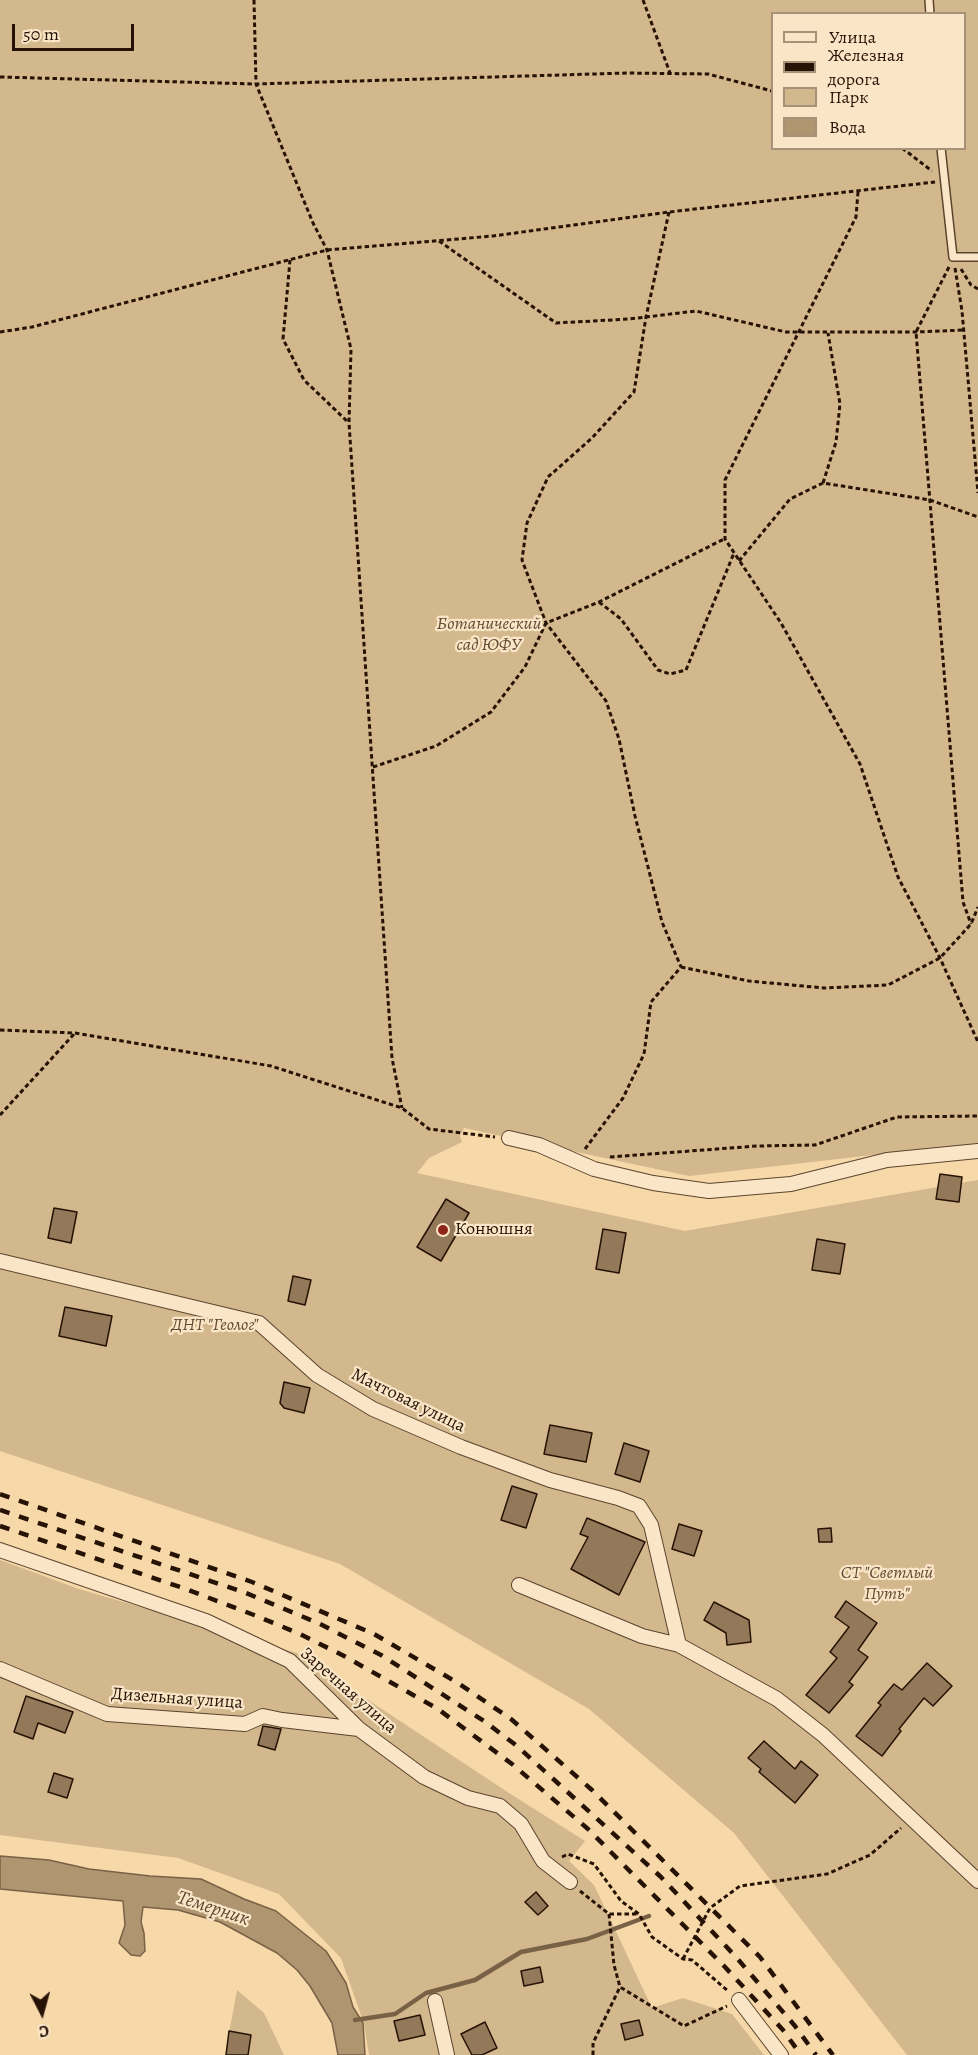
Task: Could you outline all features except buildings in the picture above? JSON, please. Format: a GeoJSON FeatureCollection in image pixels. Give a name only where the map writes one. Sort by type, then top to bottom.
{"type":"FeatureCollection","features":[{"type":"Feature","properties":{"kind":"street"},"geometry":{"type":"LineString","coordinates":[[509,1138],[539,1145],[594,1169],[653,1183],[709,1191],[791,1185],[887,1160],[978,1151]]}},
{"type":"Feature","properties":{"kind":"street","name":"Мачтовая улица"},"geometry":{"type":"LineString","coordinates":[[0,1261],[259,1323],[317,1376],[373,1409],[467,1449],[550,1480],[639,1506],[651,1525],[679,1645]]}},
{"type":"Feature","properties":{"kind":"street","name":"Заречная улица"},"geometry":{"type":"LineString","coordinates":[[0,1550],[206,1621],[290,1661],[359,1729],[424,1777],[468,1798],[500,1806],[521,1824],[546,1864],[570,1882]]}},
{"type":"Feature","properties":{"kind":"street"},"geometry":{"type":"LineString","coordinates":[[519,1585],[642,1636],[679,1645],[777,1699],[823,1735],[978,1881]]}},
{"type":"Feature","properties":{"kind":"street","name":"Дизельная улица"},"geometry":{"type":"LineString","coordinates":[[0,1669],[107,1714],[245,1724],[263,1716],[359,1729]]}},
{"type":"Feature","properties":{"kind":"street"},"geometry":{"type":"LineString","coordinates":[[739,2000],[781,2055]]}},
{"type":"Feature","properties":{"kind":"street"},"geometry":{"type":"LineString","coordinates":[[435,2001],[447,2055]]}},
{"type":"Feature","properties":{"kind":"lane"},"geometry":{"type":"LineString","coordinates":[[940,150],[954,257],[978,257]]}},
{"type":"Feature","properties":{"kind":"path"},"geometry":{"type":"LineString","coordinates":[[254,0],[256,84],[313,223],[327,250],[351,349],[349,423],[392,1059],[402,1108]]}},
{"type":"Feature","properties":{"kind":"path"},"geometry":{"type":"LineString","coordinates":[[643,0],[670,74]]}},
{"type":"Feature","properties":{"kind":"path"},"geometry":{"type":"LineString","coordinates":[[0,77],[256,84],[627,73],[708,74],[771,91]]}},
{"type":"Feature","properties":{"kind":"path"},"geometry":{"type":"LineString","coordinates":[[905,150],[945,180]]}},
{"type":"Feature","properties":{"kind":"path"},"geometry":{"type":"LineString","coordinates":[[0,332],[32,327],[327,250],[493,236],[945,180]]}},
{"type":"Feature","properties":{"kind":"path"},"geometry":{"type":"LineString","coordinates":[[859,191],[856,217],[725,480],[725,539],[781,623],[860,764],[898,877],[940,958],[978,1042]]}},
{"type":"Feature","properties":{"kind":"path"},"geometry":{"type":"LineString","coordinates":[[669,213],[646,317],[634,392],[592,438],[548,477],[527,524],[522,560],[546,623],[606,702],[619,739],[635,816],[662,922],[681,967]]}},
{"type":"Feature","properties":{"kind":"path"},"geometry":{"type":"LineString","coordinates":[[438,240],[556,323],[696,311],[786,332],[916,333],[964,330]]}},
{"type":"Feature","properties":{"kind":"path"},"geometry":{"type":"LineString","coordinates":[[954,257],[971,285],[978,289]]}},
{"type":"Feature","properties":{"kind":"path"},"geometry":{"type":"LineString","coordinates":[[954,257],[964,330],[978,493]]}},
{"type":"Feature","properties":{"kind":"path"},"geometry":{"type":"LineString","coordinates":[[954,257],[916,333],[963,902],[971,924]]}},
{"type":"Feature","properties":{"kind":"path"},"geometry":{"type":"LineString","coordinates":[[290,260],[283,339],[304,380],[349,423]]}},
{"type":"Feature","properties":{"kind":"path"},"geometry":{"type":"LineString","coordinates":[[823,483],[836,442],[840,404],[828,332]]}},
{"type":"Feature","properties":{"kind":"path"},"geometry":{"type":"LineString","coordinates":[[739,561],[790,499],[823,483],[930,500],[978,517]]}},
{"type":"Feature","properties":{"kind":"path"},"geometry":{"type":"LineString","coordinates":[[373,767],[436,746],[491,712],[525,668],[546,623],[599,602],[725,539]]}},
{"type":"Feature","properties":{"kind":"path"},"geometry":{"type":"LineString","coordinates":[[599,602],[621,620],[658,670],[670,675],[686,670],[734,553]]}},
{"type":"Feature","properties":{"kind":"path"},"geometry":{"type":"LineString","coordinates":[[681,967],[749,981],[824,988],[888,985],[940,958],[971,924],[978,907]]}},
{"type":"Feature","properties":{"kind":"path"},"geometry":{"type":"LineString","coordinates":[[576,1161],[623,1098],[644,1054],[651,1002],[681,967]]}},
{"type":"Feature","properties":{"kind":"path"},"geometry":{"type":"LineString","coordinates":[[0,1030],[75,1033],[271,1066],[402,1108],[429,1129],[509,1138]]}},
{"type":"Feature","properties":{"kind":"path"},"geometry":{"type":"LineString","coordinates":[[0,1115],[75,1033]]}},
{"type":"Feature","properties":{"kind":"path"},"geometry":{"type":"LineString","coordinates":[[610,1157],[815,1144],[897,1117],[978,1116]]}},
{"type":"Feature","properties":{"kind":"path"},"geometry":{"type":"LineString","coordinates":[[683,1959],[710,1908],[740,1886],[827,1874],[870,1855],[912,1819]]}},
{"type":"Feature","properties":{"kind":"path"},"geometry":{"type":"LineString","coordinates":[[546,1864],[568,1854],[594,1864],[621,1901],[639,1914],[652,1937],[683,1959],[692,1959],[739,2000],[684,2026],[621,1987],[614,1965],[609,1914]]}},
{"type":"Feature","properties":{"kind":"path"},"geometry":{"type":"LineString","coordinates":[[570,1882],[609,1914],[639,1914]]}},
{"type":"Feature","properties":{"kind":"path"},"geometry":{"type":"LineString","coordinates":[[593,2055],[593,2043],[621,1987]]}},
{"type":"Feature","properties":{"kind":"green space","name":"Ботанический сад ЮФУ"},"geometry":{"type":"Polygon","coordinates":[[[0,0],[978,0],[978,1143],[689,1176],[464,1128],[460,1136],[462,1142],[429,1158],[417,1173],[685,1231],[978,1180],[978,2055],[907,2055],[734,1833],[589,1709],[340,1564],[0,1451],[0,0]]]}},
{"type":"Feature","properties":{"kind":"green space"},"geometry":{"type":"Polygon","coordinates":[[[0,1560],[79,1589],[297,1653],[585,1841],[569,1861],[594,1885],[652,2008],[683,1998],[732,2014],[764,2055],[369,2055],[364,2024],[341,1958],[279,1894],[178,1858],[0,1835],[0,1560]]]}},
{"type":"Feature","properties":{"kind":"green space"},"geometry":{"type":"Polygon","coordinates":[[[237,1990],[264,2013],[284,2055],[225,2055],[237,1990]]]}},
{"type":"Feature","properties":{"kind":"water","name":"Темерник"},"geometry":{"type":"Polygon","coordinates":[[[0,1856],[49,1860],[89,1869],[150,1876],[201,1879],[276,1911],[326,1951],[346,1983],[353,2007],[363,2023],[365,2055],[338,2055],[332,2023],[310,1986],[297,1970],[277,1953],[220,1922],[178,1910],[143,1907],[141,1922],[145,1951],[140,1956],[131,1955],[119,1943],[125,1925],[123,1901],[0,1889],[0,1856]]]}},
{"type":"Feature","properties":{"kind":"waterway"},"geometry":{"type":"LineString","coordinates":[[355,2020],[395,2014],[426,1993],[475,1980],[521,1952],[587,1939],[649,1916]]}},
{"type":"Feature","properties":{"kind":"railway"},"geometry":{"type":"LineString","coordinates":[[0,1494],[252,1582],[374,1634],[458,1683],[511,1719],[592,1790],[760,1957],[833,2055]]}},
{"type":"Feature","properties":{"kind":"railway"},"geometry":{"type":"LineString","coordinates":[[0,1510],[246,1593],[318,1623],[381,1655],[484,1721],[517,1746],[661,1877],[736,1957],[795,2026],[816,2055]]}},
{"type":"Feature","properties":{"kind":"railway"},"geometry":{"type":"LineString","coordinates":[[0,1526],[183,1588],[300,1634],[438,1709],[512,1764],[588,1829],[725,1967],[783,2030],[801,2055]]}},
{"type":"Feature","properties":{"kind":"place","name":"Конюшня"},"geometry":{"type":"Point","coordinates":[443,1230]}},
{"type":"Feature","properties":{"kind":"park label","name":"ДНТ \"Геолог\""},"geometry":{"type":"Point","coordinates":[215,1326]}},
{"type":"Feature","properties":{"kind":"park label","name":"СТ \"Светлый Путь\""},"geometry":{"type":"Point","coordinates":[887,1584]}}]}
